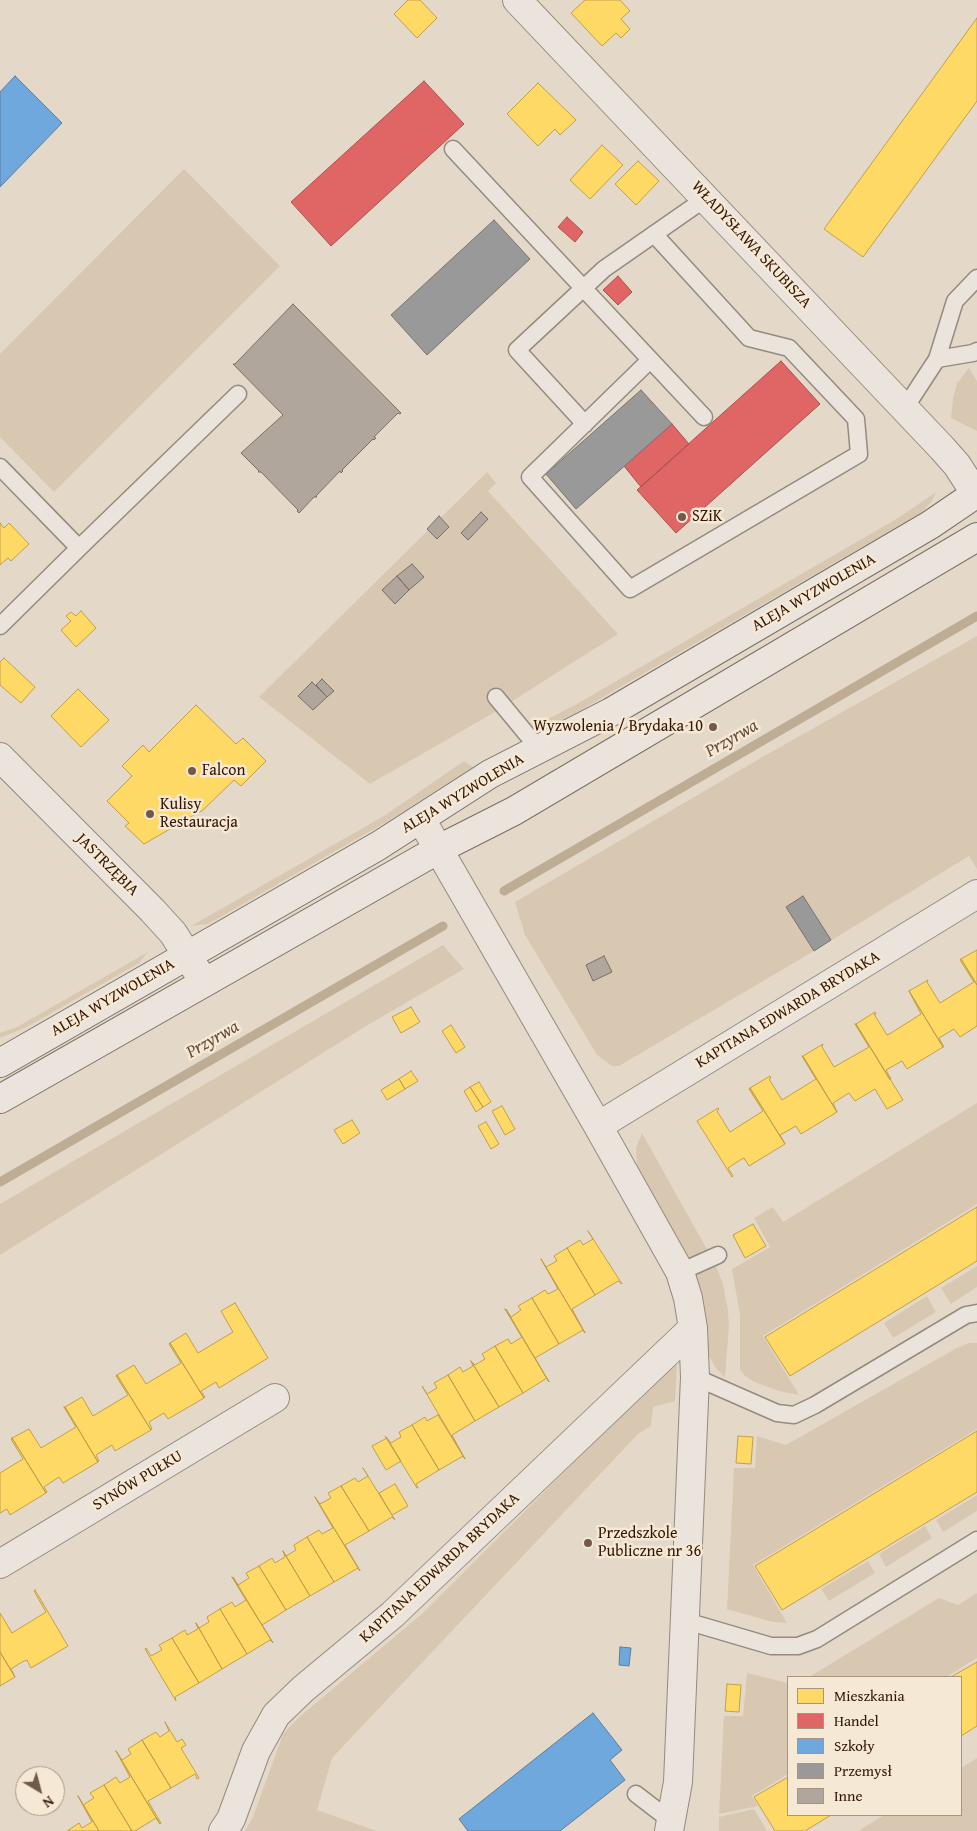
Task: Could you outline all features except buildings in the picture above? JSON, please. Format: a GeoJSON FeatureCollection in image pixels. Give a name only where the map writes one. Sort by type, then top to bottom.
{"type":"FeatureCollection","features":[{"type":"Feature","properties":{"kind":"street","name":"WŁADYSŁAWA SKUBISZA"},"geometry":{"type":"LineString","coordinates":[[517,0],[905,408],[957,465],[976,495]]}},
{"type":"Feature","properties":{"kind":"street","name":"ALEJA WYZWOLENIA"},"geometry":{"type":"LineString","coordinates":[[0,1063],[188,956],[421,819],[490,774],[611,712],[930,525],[976,495]]}},
{"type":"Feature","properties":{"kind":"street","name":"ALEJA WYZWOLENIA"},"geometry":{"type":"LineString","coordinates":[[0,1099],[439,849],[514,811],[977,537]]}},
{"type":"Feature","properties":{"kind":"street","name":"JASTRZĘBIA"},"geometry":{"type":"LineString","coordinates":[[0,757],[152,910],[173,934],[204,982]]}},
{"type":"Feature","properties":{"kind":"street"},"geometry":{"type":"LineString","coordinates":[[421,819],[680,1272],[688,1298],[693,1328],[695,1377],[678,1782],[670,1826]]}},
{"type":"Feature","properties":{"kind":"street","name":"KAPITANA EDWARDA BRYDAKA"},"geometry":{"type":"LineString","coordinates":[[598,1126],[977,894]]}},
{"type":"Feature","properties":{"kind":"street","name":"KAPITANA EDWARDA BRYDAKA"},"geometry":{"type":"LineString","coordinates":[[223,1831],[234,1811],[256,1751],[276,1716],[309,1683],[392,1615],[693,1328]]}},
{"type":"Feature","properties":{"kind":"street","name":"SYNÓW PUŁKU"},"geometry":{"type":"LineString","coordinates":[[0,1564],[275,1398]]}},
{"type":"Feature","properties":{"kind":"lane"},"geometry":{"type":"LineString","coordinates":[[453,148],[704,417]]}},
{"type":"Feature","properties":{"kind":"lane"},"geometry":{"type":"LineString","coordinates":[[585,424],[518,350],[604,270],[706,198]]}},
{"type":"Feature","properties":{"kind":"lane"},"geometry":{"type":"LineString","coordinates":[[650,360],[530,477],[630,589],[859,454],[856,419],[789,348],[750,338],[654,234]]}},
{"type":"Feature","properties":{"kind":"lane"},"geometry":{"type":"LineString","coordinates":[[905,408],[937,359],[955,301],[977,278]]}},
{"type":"Feature","properties":{"kind":"lane"},"geometry":{"type":"LineString","coordinates":[[937,359],[977,351]]}},
{"type":"Feature","properties":{"kind":"lane"},"geometry":{"type":"LineString","coordinates":[[0,626],[238,394]]}},
{"type":"Feature","properties":{"kind":"lane"},"geometry":{"type":"LineString","coordinates":[[0,467],[80,548]]}},
{"type":"Feature","properties":{"kind":"lane"},"geometry":{"type":"LineString","coordinates":[[496,696],[539,749]]}},
{"type":"Feature","properties":{"kind":"lane"},"geometry":{"type":"LineString","coordinates":[[680,1272],[718,1255]]}},
{"type":"Feature","properties":{"kind":"lane"},"geometry":{"type":"LineString","coordinates":[[695,1377],[777,1413],[794,1415],[815,1405],[966,1315],[977,1313]]}},
{"type":"Feature","properties":{"kind":"lane"},"geometry":{"type":"LineString","coordinates":[[686,1621],[771,1646],[798,1646],[817,1639],[977,1540]]}},
{"type":"Feature","properties":{"kind":"lane"},"geometry":{"type":"LineString","coordinates":[[636,1794],[670,1826]]}},
{"type":"Feature","properties":{"kind":"shaded area"},"geometry":{"type":"Polygon","coordinates":[[[184,169],[280,266],[54,492],[0,437],[0,354],[184,169]]]}},
{"type":"Feature","properties":{"kind":"shaded area"},"geometry":{"type":"Polygon","coordinates":[[[969,368],[977,381],[977,431],[951,418],[957,383],[969,368]]]}},
{"type":"Feature","properties":{"kind":"shaded area"},"geometry":{"type":"Polygon","coordinates":[[[487,472],[496,483],[488,491],[618,634],[495,712],[370,784],[259,697],[487,472]]]}},
{"type":"Feature","properties":{"kind":"shaded area"},"geometry":{"type":"Polygon","coordinates":[[[936,492],[932,501],[922,512],[574,714],[538,731],[538,724],[575,705],[898,518],[936,492]]]}},
{"type":"Feature","properties":{"kind":"shaded area"},"geometry":{"type":"Polygon","coordinates":[[[977,636],[977,869],[969,856],[814,951],[619,1066],[612,1066],[597,1055],[525,935],[515,902],[759,759],[977,636]]]}},
{"type":"Feature","properties":{"kind":"shaded area"},"geometry":{"type":"Polygon","coordinates":[[[464,761],[473,767],[388,821],[208,924],[191,926],[384,816],[464,761]]]}},
{"type":"Feature","properties":{"kind":"shaded area"},"geometry":{"type":"Polygon","coordinates":[[[443,945],[464,969],[366,1026],[0,1255],[0,1204],[443,945]]]}},
{"type":"Feature","properties":{"kind":"shaded area"},"geometry":{"type":"Polygon","coordinates":[[[148,952],[139,963],[27,1027],[0,1038],[0,1033],[17,1027],[148,952]]]}},
{"type":"Feature","properties":{"kind":"shaded area"},"geometry":{"type":"Polygon","coordinates":[[[977,1103],[977,1204],[763,1336],[799,1395],[779,1391],[754,1382],[744,1375],[740,1370],[740,1315],[732,1269],[770,1247],[754,1218],[773,1207],[783,1222],[977,1103]]]}},
{"type":"Feature","properties":{"kind":"shaded area"},"geometry":{"type":"Polygon","coordinates":[[[642,1133],[709,1253],[688,1262],[637,1170],[636,1148],[642,1133]]]}},
{"type":"Feature","properties":{"kind":"shaded area"},"geometry":{"type":"Polygon","coordinates":[[[715,1264],[723,1284],[728,1311],[729,1326],[725,1378],[715,1367],[709,1356],[702,1293],[695,1278],[696,1273],[715,1264]]]}},
{"type":"Feature","properties":{"kind":"shaded area"},"geometry":{"type":"Polygon","coordinates":[[[977,1266],[977,1287],[951,1304],[941,1288],[977,1266]]]}},
{"type":"Feature","properties":{"kind":"shaded area"},"geometry":{"type":"Polygon","coordinates":[[[927,1296],[936,1312],[893,1338],[884,1323],[927,1296]]]}},
{"type":"Feature","properties":{"kind":"shaded area"},"geometry":{"type":"Polygon","coordinates":[[[969,1343],[977,1343],[977,1429],[753,1565],[787,1623],[773,1622],[727,1609],[734,1468],[755,1468],[757,1436],[786,1445],[955,1349],[969,1343]]]}},
{"type":"Feature","properties":{"kind":"shaded area"},"geometry":{"type":"Polygon","coordinates":[[[671,1365],[677,1365],[675,1401],[653,1407],[651,1426],[638,1434],[332,1758],[317,1810],[377,1831],[245,1831],[253,1817],[283,1734],[297,1719],[423,1613],[671,1365]]]}},
{"type":"Feature","properties":{"kind":"shaded area"},"geometry":{"type":"Polygon","coordinates":[[[977,1495],[977,1511],[943,1532],[936,1520],[977,1495]]]}},
{"type":"Feature","properties":{"kind":"shaded area"},"geometry":{"type":"Polygon","coordinates":[[[925,1526],[932,1538],[886,1567],[879,1554],[925,1526]]]}},
{"type":"Feature","properties":{"kind":"shaded area"},"geometry":{"type":"Polygon","coordinates":[[[868,1561],[875,1573],[829,1601],[821,1589],[868,1561]]]}},
{"type":"Feature","properties":{"kind":"shaded area"},"geometry":{"type":"Polygon","coordinates":[[[977,1593],[977,1658],[948,1676],[811,1676],[939,1598],[958,1605],[977,1593]]]}},
{"type":"Feature","properties":{"kind":"shaded area"},"geometry":{"type":"Polygon","coordinates":[[[747,1673],[787,1683],[787,1775],[752,1796],[758,1806],[719,1814],[724,1716],[743,1716],[747,1673]]]}},
{"type":"Feature","properties":{"kind":"shaded area"},"geometry":{"type":"Polygon","coordinates":[[[977,1758],[977,1831],[858,1831],[882,1816],[962,1816],[962,1767],[977,1758]]]}},
{"type":"Feature","properties":{"kind":"shaded area"},"geometry":{"type":"Polygon","coordinates":[[[754,1809],[767,1831],[719,1831],[719,1817],[754,1809]]]}},
{"type":"Feature","properties":{"kind":"waterway","name":"Przyrwa"},"geometry":{"type":"LineString","coordinates":[[504,891],[977,616]]}},
{"type":"Feature","properties":{"kind":"waterway","name":"Przyrwa"},"geometry":{"type":"LineString","coordinates":[[0,1182],[443,926]]}},
{"type":"Feature","properties":{"kind":"place","name":"SZiK"},"geometry":{"type":"Point","coordinates":[682,517]}},
{"type":"Feature","properties":{"kind":"place","name":"Wyzwolenia / Brydaka 10"},"geometry":{"type":"Point","coordinates":[713,727]}},
{"type":"Feature","properties":{"kind":"place","name":"Falcon"},"geometry":{"type":"Point","coordinates":[192,771]}},
{"type":"Feature","properties":{"kind":"place","name":"Kulisy Restauracja"},"geometry":{"type":"Point","coordinates":[150,814]}},
{"type":"Feature","properties":{"kind":"place","name":"Przedszkole Publiczne nr 36"},"geometry":{"type":"Point","coordinates":[588,1543]}}]}
